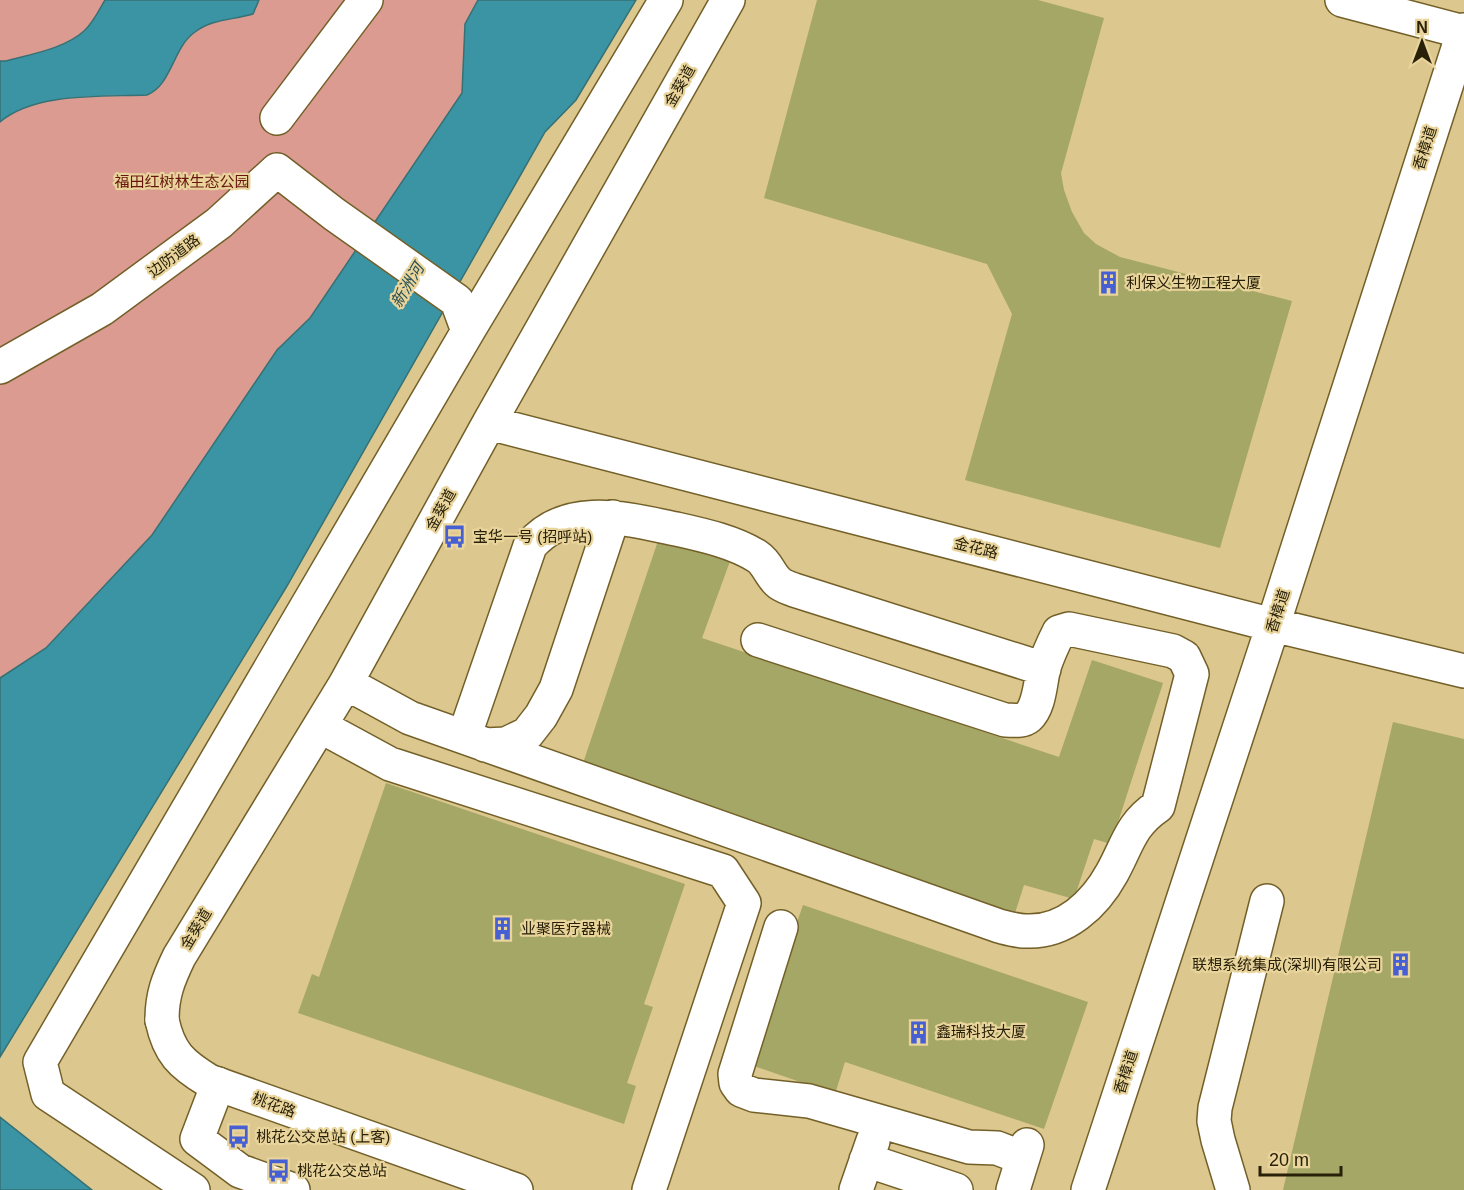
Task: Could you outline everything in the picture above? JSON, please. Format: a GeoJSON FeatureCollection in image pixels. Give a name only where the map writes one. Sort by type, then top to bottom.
{"type":"FeatureCollection","features":[{"type":"Feature","properties":{"kind":"street"},"geometry":{"type":"LineString","coordinates":[[277,118],[366,0]]}},
{"type":"Feature","properties":{"kind":"street"},"geometry":{"type":"LineString","coordinates":[[193,1190],[48,1094],[40,1062],[468,331],[666,0]]}},
{"type":"Feature","properties":{"kind":"street","name":"金葵道"},"geometry":{"type":"LineString","coordinates":[[162,1020],[162,1003],[166,983],[179,957],[346,683],[489,423],[728,0]]}},
{"type":"Feature","properties":{"kind":"street"},"geometry":{"type":"LineString","coordinates":[[1342,0],[1464,31]]}},
{"type":"Feature","properties":{"kind":"street","name":"香樟道"},"geometry":{"type":"LineString","coordinates":[[1088,1190],[1464,31]]}},
{"type":"Feature","properties":{"kind":"street","name":"边防道路"},"geometry":{"type":"LineString","coordinates":[[0,367],[102,309],[219,223],[277,170],[334,214],[457,301],[468,331]]}},
{"type":"Feature","properties":{"kind":"street","name":"金花路"},"geometry":{"type":"LineString","coordinates":[[489,423],[1464,671]]}},
{"type":"Feature","properties":{"kind":"street"},"geometry":{"type":"LineString","coordinates":[[475,741],[530,546],[538,537],[565,522],[593,517],[614,517],[697,534],[740,548],[760,558],[779,583],[794,590],[1044,669]]}},
{"type":"Feature","properties":{"kind":"street"},"geometry":{"type":"LineString","coordinates":[[475,741],[506,744],[527,734],[551,698],[614,517]]}},
{"type":"Feature","properties":{"kind":"street"},"geometry":{"type":"LineString","coordinates":[[346,683],[410,718],[999,926],[1027,932],[1070,921],[1086,908],[1102,890],[1131,832],[1145,815],[1158,806],[1192,674],[1184,657],[1173,651],[1070,629],[1059,632],[1044,669],[1036,702],[1028,717],[1020,721],[1005,720],[758,640]]}},
{"type":"Feature","properties":{"kind":"street"},"geometry":{"type":"LineString","coordinates":[[320,726],[390,764],[723,872],[744,903],[649,1190]]}},
{"type":"Feature","properties":{"kind":"street"},"geometry":{"type":"LineString","coordinates":[[1233,1190],[1218,1140],[1215,1108],[1268,901]]}},
{"type":"Feature","properties":{"kind":"street"},"geometry":{"type":"LineString","coordinates":[[781,927],[738,1059],[735,1074],[736,1083],[741,1090],[754,1095],[809,1101],[969,1147],[1025,1152],[1013,1190]]}},
{"type":"Feature","properties":{"kind":"street","name":"桃花路"},"geometry":{"type":"LineString","coordinates":[[162,1020],[166,1039],[175,1055],[190,1070],[218,1084],[516,1190]]}},
{"type":"Feature","properties":{"kind":"street"},"geometry":{"type":"LineString","coordinates":[[218,1084],[197,1139],[240,1171],[293,1190]]}},
{"type":"Feature","properties":{"kind":"street"},"geometry":{"type":"LineString","coordinates":[[879,1121],[861,1175],[956,1190]]}},
{"type":"Feature","properties":{"kind":"green space","name":"福田红树林生态公园"},"geometry":{"type":"Polygon","coordinates":[[[0,0],[478,0],[465,24],[462,93],[310,318],[277,350],[152,535],[46,648],[0,678],[0,0]]]}},
{"type":"Feature","properties":{"kind":"water"},"geometry":{"type":"Polygon","coordinates":[[[105,0],[259,0],[253,14],[216,22],[195,32],[182,47],[162,83],[147,95],[50,101],[15,112],[0,122],[0,61],[47,50],[76,37],[90,24],[105,0]]]}},
{"type":"Feature","properties":{"kind":"water","name":"新洲河"},"geometry":{"type":"Polygon","coordinates":[[[478,0],[636,0],[576,100],[545,132],[287,586],[0,1057],[0,678],[46,648],[152,535],[277,350],[310,318],[462,93],[465,24],[478,0]]]}},
{"type":"Feature","properties":{"kind":"water"},"geometry":{"type":"Polygon","coordinates":[[[0,1117],[92,1190],[0,1190],[0,1117]]]}},
{"type":"Feature","properties":{"kind":"building","name":"利保义生物工程大厦"},"geometry":{"type":"Polygon","coordinates":[[[817,0],[1038,0],[1104,18],[1061,173],[1072,212],[1084,233],[1096,244],[1120,257],[1292,301],[1220,548],[965,480],[1012,314],[987,264],[764,198],[817,0]]]}},
{"type":"Feature","properties":{"kind":"building"},"geometry":{"type":"Polygon","coordinates":[[[662,529],[733,553],[702,638],[1059,757],[1092,660],[1163,683],[1111,844],[1094,839],[1074,899],[1024,885],[1015,913],[581,769],[662,529]]]}},
{"type":"Feature","properties":{"kind":"building","name":"联想系统集成(深圳)有限公司"},"geometry":{"type":"Polygon","coordinates":[[[1393,722],[1464,739],[1464,1190],[1283,1190],[1393,722]]]}},
{"type":"Feature","properties":{"kind":"building","name":"业聚医疗器械"},"geometry":{"type":"Polygon","coordinates":[[[386,783],[685,884],[644,1004],[653,1007],[627,1083],[636,1086],[624,1124],[298,1013],[312,974],[319,977],[386,783]]]}},
{"type":"Feature","properties":{"kind":"building","name":"鑫瑞科技大厦"},"geometry":{"type":"Polygon","coordinates":[[[803,905],[1088,1002],[1044,1129],[845,1062],[835,1094],[748,1064],[803,905]]]}},
{"type":"Feature","properties":{"kind":"place","name":"利保义生物工程大厦"},"geometry":{"type":"Point","coordinates":[1108,283]}},
{"type":"Feature","properties":{"kind":"place","name":"宝华一号 (招呼站)"},"geometry":{"type":"Point","coordinates":[455,537]}},
{"type":"Feature","properties":{"kind":"place","name":"业聚医疗器械"},"geometry":{"type":"Point","coordinates":[503,929]}},
{"type":"Feature","properties":{"kind":"place","name":"联想系统集成(深圳)有限公司"},"geometry":{"type":"Point","coordinates":[1400,965]}},
{"type":"Feature","properties":{"kind":"place","name":"鑫瑞科技大厦"},"geometry":{"type":"Point","coordinates":[918,1032]}},
{"type":"Feature","properties":{"kind":"place","name":"桃花公交总站 (上客)"},"geometry":{"type":"Point","coordinates":[238,1137]}},
{"type":"Feature","properties":{"kind":"place","name":"桃花公交总站"},"geometry":{"type":"Point","coordinates":[279,1171]}}]}
